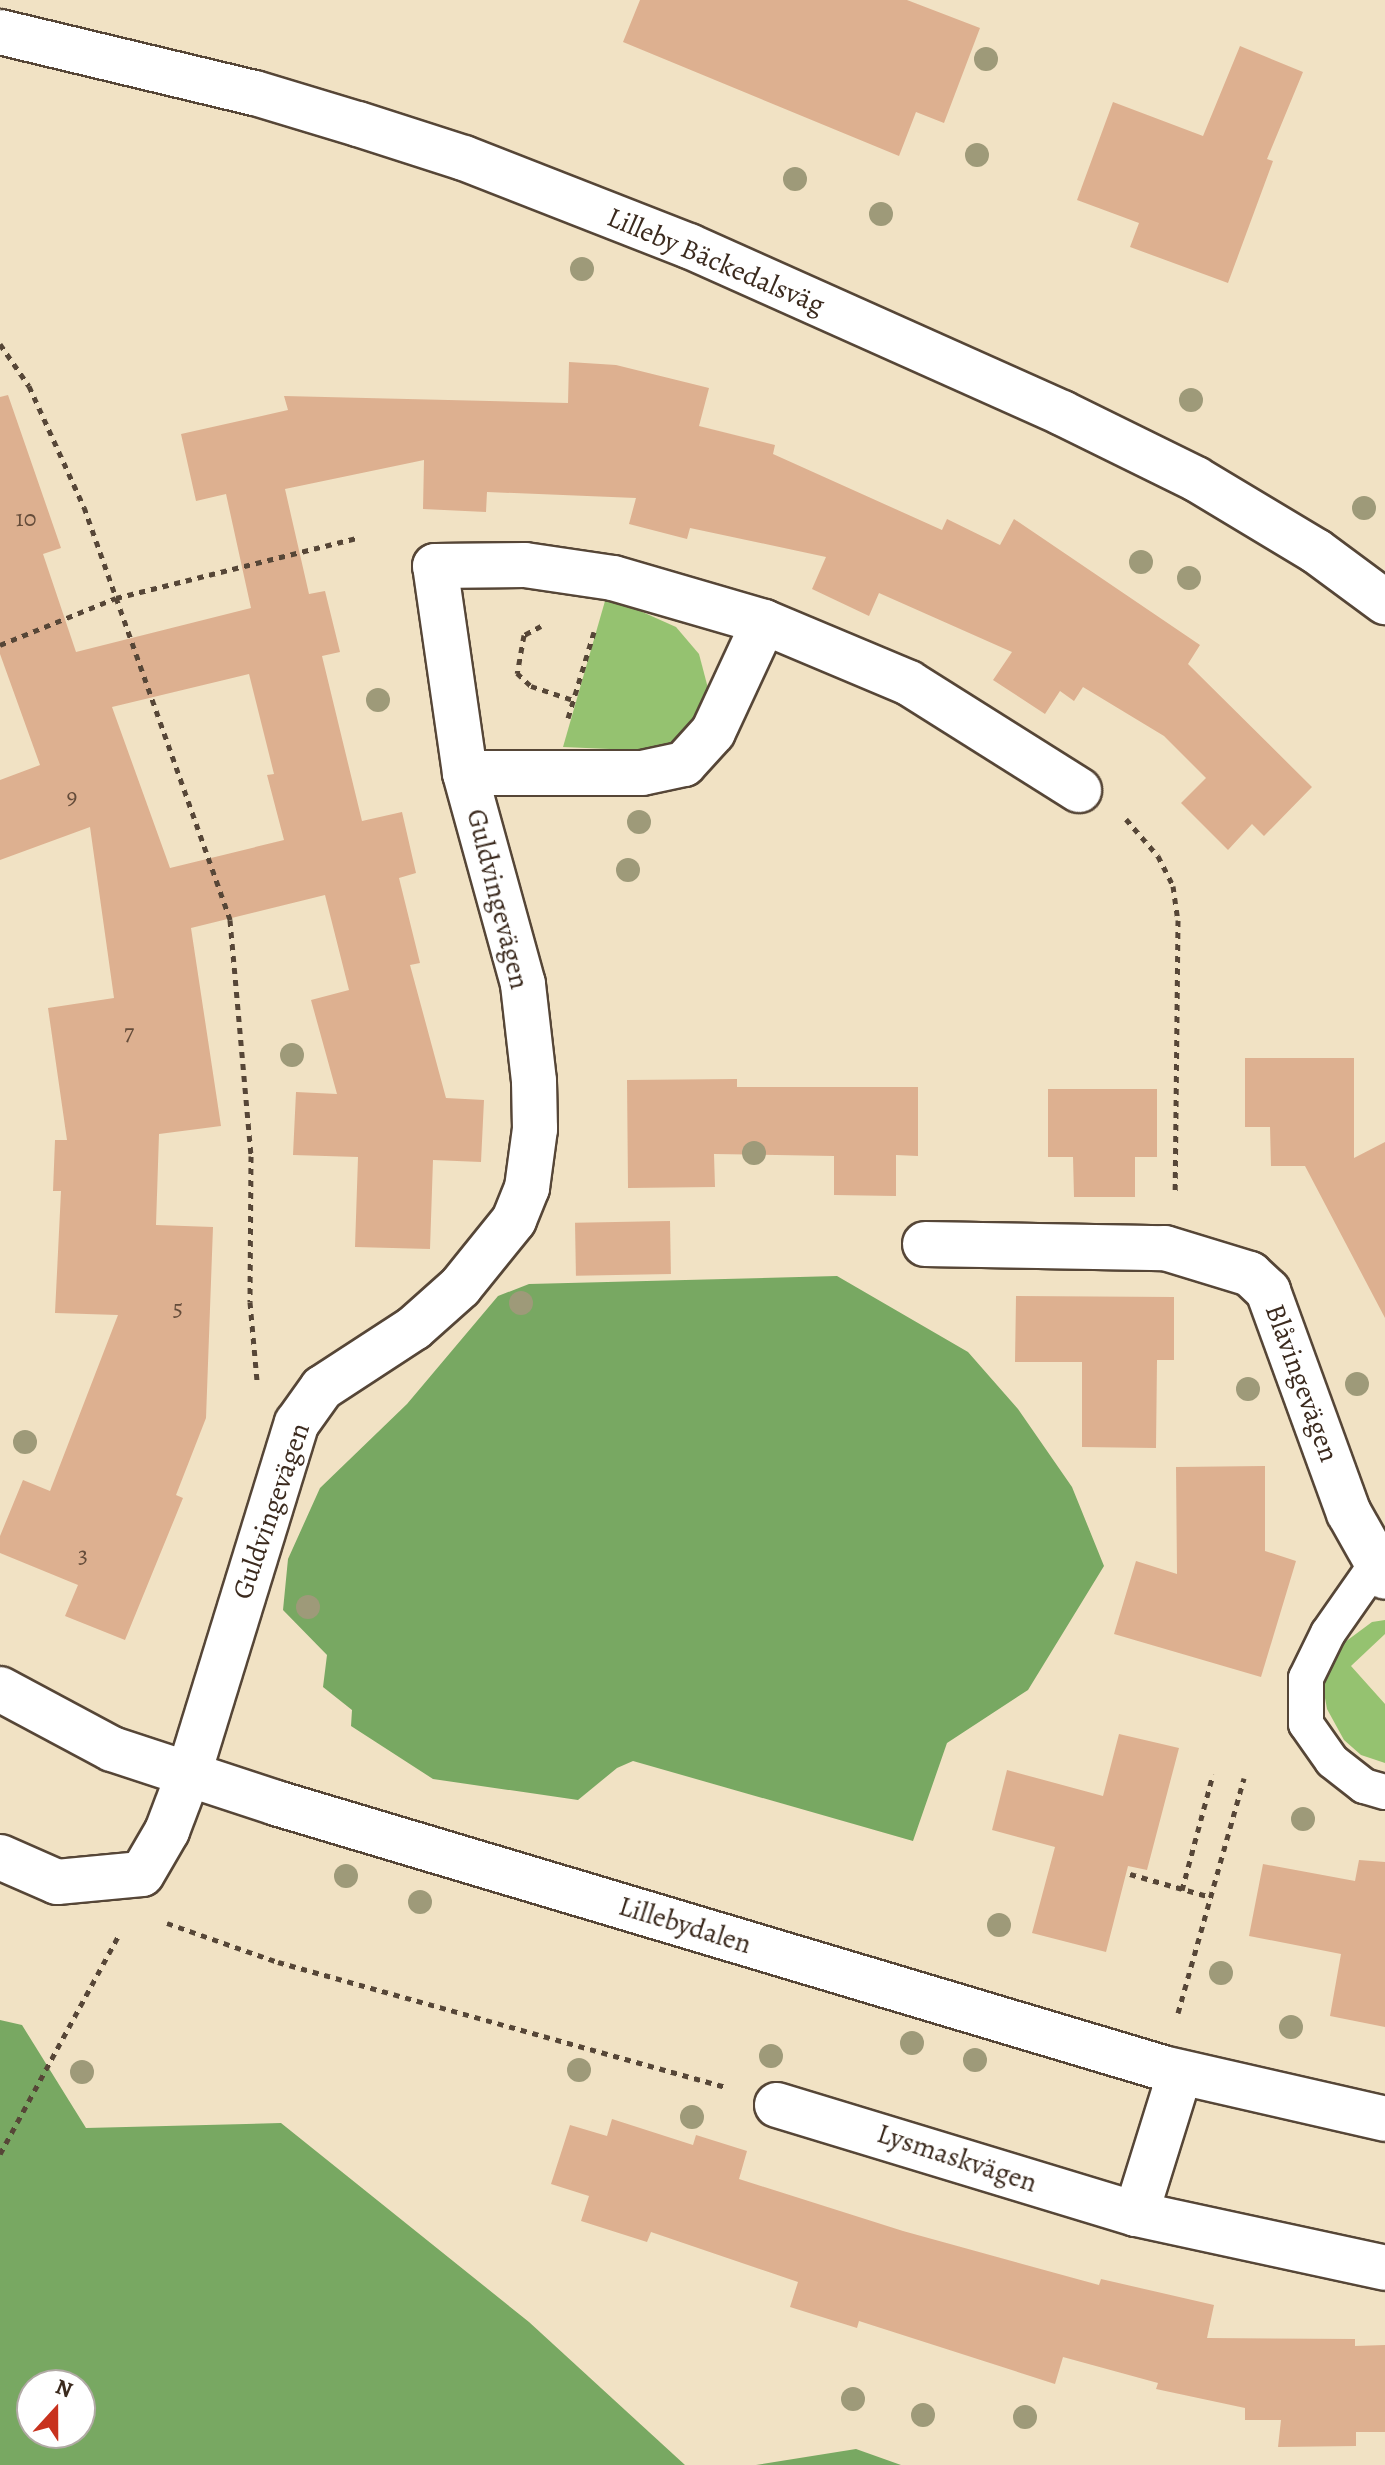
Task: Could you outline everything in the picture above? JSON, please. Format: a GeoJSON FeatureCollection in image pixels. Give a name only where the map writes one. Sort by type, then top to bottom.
{"type":"FeatureCollection","features":[{"type":"Feature","properties":{"kind":"street","name":"Lilleby Bäckedalsväg"},"geometry":{"type":"LineString","coordinates":[[0,32],[255,93],[343,119],[464,158],[689,246],[1062,413],[1196,479],[1316,551],[1385,602]]}},
{"type":"Feature","properties":{"kind":"street","name":"Guldvingevägen"},"geometry":{"type":"LineString","coordinates":[[101,1880],[142,1874],[167,1831],[189,1773],[297,1423],[322,1388],[414,1328],[460,1287],[514,1220],[527,1188],[535,1097],[523,984],[465,773],[435,566],[525,565],[610,578],[764,622],[909,683],[1079,790]]}},
{"type":"Feature","properties":{"kind":"street","name":"Guldvingevägen"},"geometry":{"type":"LineString","coordinates":[[465,773],[642,773],[684,764],[713,732],[764,622]]}},
{"type":"Feature","properties":{"kind":"street","name":"Blåvingevägen"},"geometry":{"type":"LineString","coordinates":[[925,1244],[1173,1250],[1229,1263],[1268,1291],[1349,1513],[1381,1570]]}},
{"type":"Feature","properties":{"kind":"street","name":"Lillebydalen"},"geometry":{"type":"LineString","coordinates":[[0,1689],[112,1749],[189,1773],[1171,2070],[1385,2119]]}},
{"type":"Feature","properties":{"kind":"street"},"geometry":{"type":"LineString","coordinates":[[0,1857],[57,1882],[101,1880]]}},
{"type":"Feature","properties":{"kind":"street"},"geometry":{"type":"LineString","coordinates":[[1136,2214],[1171,2070]]}},
{"type":"Feature","properties":{"kind":"street","name":"Lysmaskvägen"},"geometry":{"type":"LineString","coordinates":[[777,2105],[1136,2214],[1385,2268]]}},
{"type":"Feature","properties":{"kind":"lane"},"geometry":{"type":"LineString","coordinates":[[1381,1570],[1328,1633],[1306,1678],[1306,1724],[1332,1761],[1364,1786],[1385,1792]]}},
{"type":"Feature","properties":{"kind":"path"},"geometry":{"type":"LineString","coordinates":[[0,344],[35,399],[84,507],[230,920],[251,1156],[250,1302],[258,1393],[297,1423]]}},
{"type":"Feature","properties":{"kind":"path"},"geometry":{"type":"LineString","coordinates":[[0,645],[116,598],[356,538]]}},
{"type":"Feature","properties":{"kind":"path"},"geometry":{"type":"LineString","coordinates":[[552,773],[610,578]]}},
{"type":"Feature","properties":{"kind":"path"},"geometry":{"type":"LineString","coordinates":[[553,629],[540,626],[524,635],[517,673],[531,686],[574,700]]}},
{"type":"Feature","properties":{"kind":"path"},"geometry":{"type":"LineString","coordinates":[[579,634],[592,637]]}},
{"type":"Feature","properties":{"kind":"path"},"geometry":{"type":"LineString","coordinates":[[1079,790],[1113,807],[1135,827],[1173,886],[1178,920],[1173,1250]]}},
{"type":"Feature","properties":{"kind":"path"},"geometry":{"type":"LineString","coordinates":[[1182,1890],[1213,1774]]}},
{"type":"Feature","properties":{"kind":"path"},"geometry":{"type":"LineString","coordinates":[[1171,2070],[1211,1897],[1244,1778]]}},
{"type":"Feature","properties":{"kind":"path"},"geometry":{"type":"LineString","coordinates":[[1130,1874],[1211,1897]]}},
{"type":"Feature","properties":{"kind":"path"},"geometry":{"type":"LineString","coordinates":[[101,1880],[132,1911],[278,1962],[664,2066],[777,2105]]}},
{"type":"Feature","properties":{"kind":"path"},"geometry":{"type":"LineString","coordinates":[[0,2154],[132,1911]]}},
{"type":"Feature","properties":{"kind":"green space"},"geometry":{"type":"Polygon","coordinates":[[[605,601],[620,602],[676,627],[699,654],[709,692],[685,739],[656,751],[563,747],[605,601]]]}},
{"type":"Feature","properties":{"kind":"green space"},"geometry":{"type":"Polygon","coordinates":[[[837,1276],[968,1352],[1018,1409],[1072,1487],[1104,1566],[1028,1690],[947,1743],[913,1841],[633,1761],[617,1768],[578,1800],[433,1779],[351,1726],[352,1710],[323,1687],[327,1655],[283,1610],[288,1559],[320,1488],[407,1404],[498,1296],[529,1284],[837,1276]]]}},
{"type":"Feature","properties":{"kind":"green space"},"geometry":{"type":"Polygon","coordinates":[[[1385,1620],[1385,1634],[1351,1666],[1385,1704],[1385,1763],[1361,1755],[1344,1740],[1327,1709],[1323,1687],[1328,1664],[1341,1645],[1372,1622],[1385,1620]]]}},
{"type":"Feature","properties":{"kind":"green space"},"geometry":{"type":"Polygon","coordinates":[[[0,2020],[22,2025],[86,2128],[281,2123],[529,2322],[685,2465],[0,2465],[0,2020]]]}},
{"type":"Feature","properties":{"kind":"green space"},"geometry":{"type":"Polygon","coordinates":[[[856,2449],[901,2465],[756,2465],[856,2449]]]}},
{"type":"Feature","properties":{"kind":"building"},"geometry":{"type":"Polygon","coordinates":[[[640,0],[907,0],[980,28],[944,123],[916,112],[899,156],[623,42],[640,0]]]}},
{"type":"Feature","properties":{"kind":"building"},"geometry":{"type":"Polygon","coordinates":[[[1240,46],[1303,72],[1267,159],[1273,161],[1228,283],[1130,247],[1139,223],[1077,200],[1113,102],[1203,136],[1240,46]]]}},
{"type":"Feature","properties":{"kind":"building"},"geometry":{"type":"Polygon","coordinates":[[[569,362],[616,365],[709,388],[699,426],[775,445],[773,454],[942,530],[947,519],[1000,545],[1014,519],[1200,645],[1188,664],[1312,787],[1264,836],[1252,824],[1228,850],[1181,803],[1206,778],[1164,736],[1083,687],[1074,701],[1060,691],[1045,714],[993,680],[1012,652],[879,593],[869,616],[812,589],[826,557],[690,528],[687,539],[629,524],[636,498],[487,492],[486,512],[423,509],[424,460],[285,489],[309,594],[325,591],[340,652],[322,656],[362,821],[402,812],[416,873],[399,878],[420,963],[410,965],[446,1098],[484,1100],[481,1162],[433,1160],[430,1249],[355,1247],[358,1157],[293,1155],[296,1092],[337,1094],[311,1000],[349,990],[325,895],[191,928],[221,1126],[159,1134],[156,1225],[213,1227],[206,1418],[176,1495],[183,1498],[125,1640],[65,1616],[78,1585],[0,1553],[0,1536],[23,1480],[50,1491],[118,1315],[55,1313],[61,1191],[53,1191],[55,1140],[67,1140],[48,1008],[114,998],[90,827],[0,860],[0,780],[40,765],[0,654],[0,397],[8,395],[61,548],[43,554],[76,652],[251,608],[226,494],[196,501],[181,434],[288,410],[284,396],[568,403],[569,362]],[[249,674],[112,707],[170,868],[284,840],[267,775],[274,774],[249,674]]]}},
{"type":"Feature","properties":{"kind":"building"},"geometry":{"type":"Polygon","coordinates":[[[1245,1058],[1354,1058],[1354,1158],[1385,1142],[1385,1318],[1305,1166],[1271,1166],[1270,1127],[1245,1127],[1245,1058]]]}},
{"type":"Feature","properties":{"kind":"building"},"geometry":{"type":"Polygon","coordinates":[[[737,1079],[737,1087],[918,1087],[918,1156],[896,1155],[896,1196],[834,1195],[834,1156],[714,1154],[715,1187],[628,1188],[627,1080],[737,1079]]]}},
{"type":"Feature","properties":{"kind":"building"},"geometry":{"type":"Polygon","coordinates":[[[1048,1089],[1157,1089],[1157,1157],[1135,1157],[1135,1197],[1074,1197],[1073,1157],[1048,1157],[1048,1089]]]}},
{"type":"Feature","properties":{"kind":"building"},"geometry":{"type":"Polygon","coordinates":[[[670,1221],[671,1274],[576,1276],[575,1223],[670,1221]]]}},
{"type":"Feature","properties":{"kind":"building"},"geometry":{"type":"Polygon","coordinates":[[[1016,1296],[1174,1297],[1174,1360],[1157,1360],[1156,1448],[1082,1447],[1082,1362],[1015,1362],[1016,1296]]]}},
{"type":"Feature","properties":{"kind":"building"},"geometry":{"type":"Polygon","coordinates":[[[1265,1466],[1265,1551],[1296,1561],[1261,1677],[1114,1634],[1136,1561],[1177,1574],[1176,1467],[1265,1466]]]}},
{"type":"Feature","properties":{"kind":"building"},"geometry":{"type":"Polygon","coordinates":[[[1119,1734],[1179,1748],[1147,1870],[1128,1866],[1106,1952],[1032,1933],[1055,1847],[992,1830],[1007,1770],[1103,1796],[1119,1734]]]}},
{"type":"Feature","properties":{"kind":"building"},"geometry":{"type":"Polygon","coordinates":[[[1359,1860],[1385,1862],[1385,2027],[1330,2016],[1341,1954],[1249,1936],[1263,1864],[1355,1881],[1359,1860]]]}},
{"type":"Feature","properties":{"kind":"building"},"geometry":{"type":"Polygon","coordinates":[[[612,2119],[693,2145],[696,2135],[747,2151],[739,2179],[903,2231],[1099,2285],[1101,2279],[1214,2305],[1207,2338],[1355,2339],[1355,2346],[1385,2345],[1385,2432],[1356,2432],[1356,2446],[1278,2447],[1281,2420],[1245,2420],[1245,2408],[1156,2389],[1158,2383],[1063,2357],[1055,2384],[859,2321],[857,2328],[790,2307],[798,2282],[651,2232],[647,2242],[581,2221],[589,2196],[551,2184],[570,2125],[607,2136],[612,2119]]]}}]}
